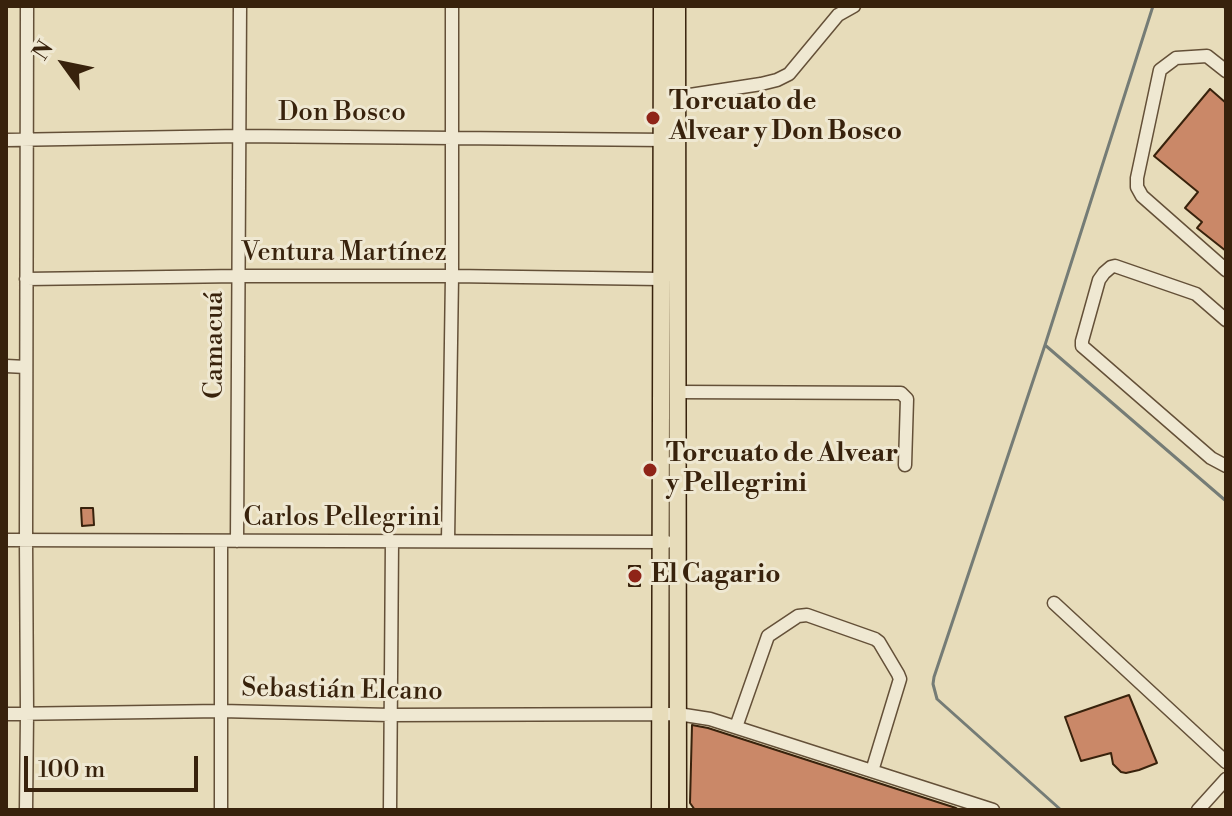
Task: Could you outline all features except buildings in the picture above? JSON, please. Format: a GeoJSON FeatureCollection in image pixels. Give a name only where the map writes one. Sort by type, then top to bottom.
{"type":"FeatureCollection","features":[{"type":"Feature","properties":{"kind":"main road"},"geometry":{"type":"LineString","coordinates":[[662,6],[670,140],[677,392],[669,542]]}},
{"type":"Feature","properties":{"kind":"main road"},"geometry":{"type":"LineString","coordinates":[[677,6],[677,97],[670,140],[661,279],[669,542],[670,714],[678,810]]}},
{"type":"Feature","properties":{"kind":"main road"},"geometry":{"type":"LineString","coordinates":[[660,810],[670,714]]}},
{"type":"Feature","properties":{"kind":"street"},"geometry":{"type":"LineString","coordinates":[[26,810],[27,6]]}},
{"type":"Feature","properties":{"kind":"street","name":"Camacuá"},"geometry":{"type":"LineString","coordinates":[[237,541],[240,6]]}},
{"type":"Feature","properties":{"kind":"street"},"geometry":{"type":"LineString","coordinates":[[448,541],[452,6]]}},
{"type":"Feature","properties":{"kind":"street"},"geometry":{"type":"LineString","coordinates":[[677,97],[761,84],[789,74],[838,15],[854,6]]}},
{"type":"Feature","properties":{"kind":"street"},"geometry":{"type":"LineString","coordinates":[[1226,71],[1207,56],[1176,58],[1160,70],[1137,178],[1137,187],[1142,196],[1226,270]]}},
{"type":"Feature","properties":{"kind":"street","name":"Don Bosco"},"geometry":{"type":"LineString","coordinates":[[6,140],[240,136],[670,140]]}},
{"type":"Feature","properties":{"kind":"street"},"geometry":{"type":"LineString","coordinates":[[1226,320],[1196,294],[1115,266],[1099,280],[1082,341],[1082,346],[1211,458],[1226,466]]}},
{"type":"Feature","properties":{"kind":"street","name":"Ventura Martínez"},"geometry":{"type":"LineString","coordinates":[[26,279],[239,276],[661,279]]}},
{"type":"Feature","properties":{"kind":"street"},"geometry":{"type":"LineString","coordinates":[[6,366],[26,367]]}},
{"type":"Feature","properties":{"kind":"street"},"geometry":{"type":"LineString","coordinates":[[677,392],[901,393],[907,399],[905,465]]}},
{"type":"Feature","properties":{"kind":"street","name":"Carlos Pellegrini"},"geometry":{"type":"LineString","coordinates":[[6,540],[669,542]]}},
{"type":"Feature","properties":{"kind":"street"},"geometry":{"type":"LineString","coordinates":[[221,541],[221,810]]}},
{"type":"Feature","properties":{"kind":"street"},"geometry":{"type":"LineString","coordinates":[[390,810],[392,541]]}},
{"type":"Feature","properties":{"kind":"street"},"geometry":{"type":"LineString","coordinates":[[1054,603],[1226,762]]}},
{"type":"Feature","properties":{"kind":"street"},"geometry":{"type":"LineString","coordinates":[[736,727],[768,636],[798,616],[807,615],[879,642],[898,674],[900,679],[872,771]]}},
{"type":"Feature","properties":{"kind":"street","name":"Sebastián Elcano"},"geometry":{"type":"LineString","coordinates":[[6,714],[221,711],[390,715],[670,714],[702,717],[993,810]]}},
{"type":"Feature","properties":{"kind":"street"},"geometry":{"type":"LineString","coordinates":[[1198,810],[1226,779]]}},
{"type":"Feature","properties":{"kind":"waterway"},"geometry":{"type":"LineString","coordinates":[[1061,810],[937,699],[933,684],[1153,6]]}},
{"type":"Feature","properties":{"kind":"waterway"},"geometry":{"type":"LineString","coordinates":[[1222,6],[1226,8]]}},
{"type":"Feature","properties":{"kind":"waterway"},"geometry":{"type":"LineString","coordinates":[[1045,345],[1226,501]]}},
{"type":"Feature","properties":{"kind":"place","name":"Torcuato de Alvear y Don Bosco"},"geometry":{"type":"Point","coordinates":[653,118]}},
{"type":"Feature","properties":{"kind":"place","name":"Torcuato de Alvear y Pellegrini"},"geometry":{"type":"Point","coordinates":[650,470]}},
{"type":"Feature","properties":{"kind":"place","name":"El Cagario"},"geometry":{"type":"Point","coordinates":[635,576]}}]}
